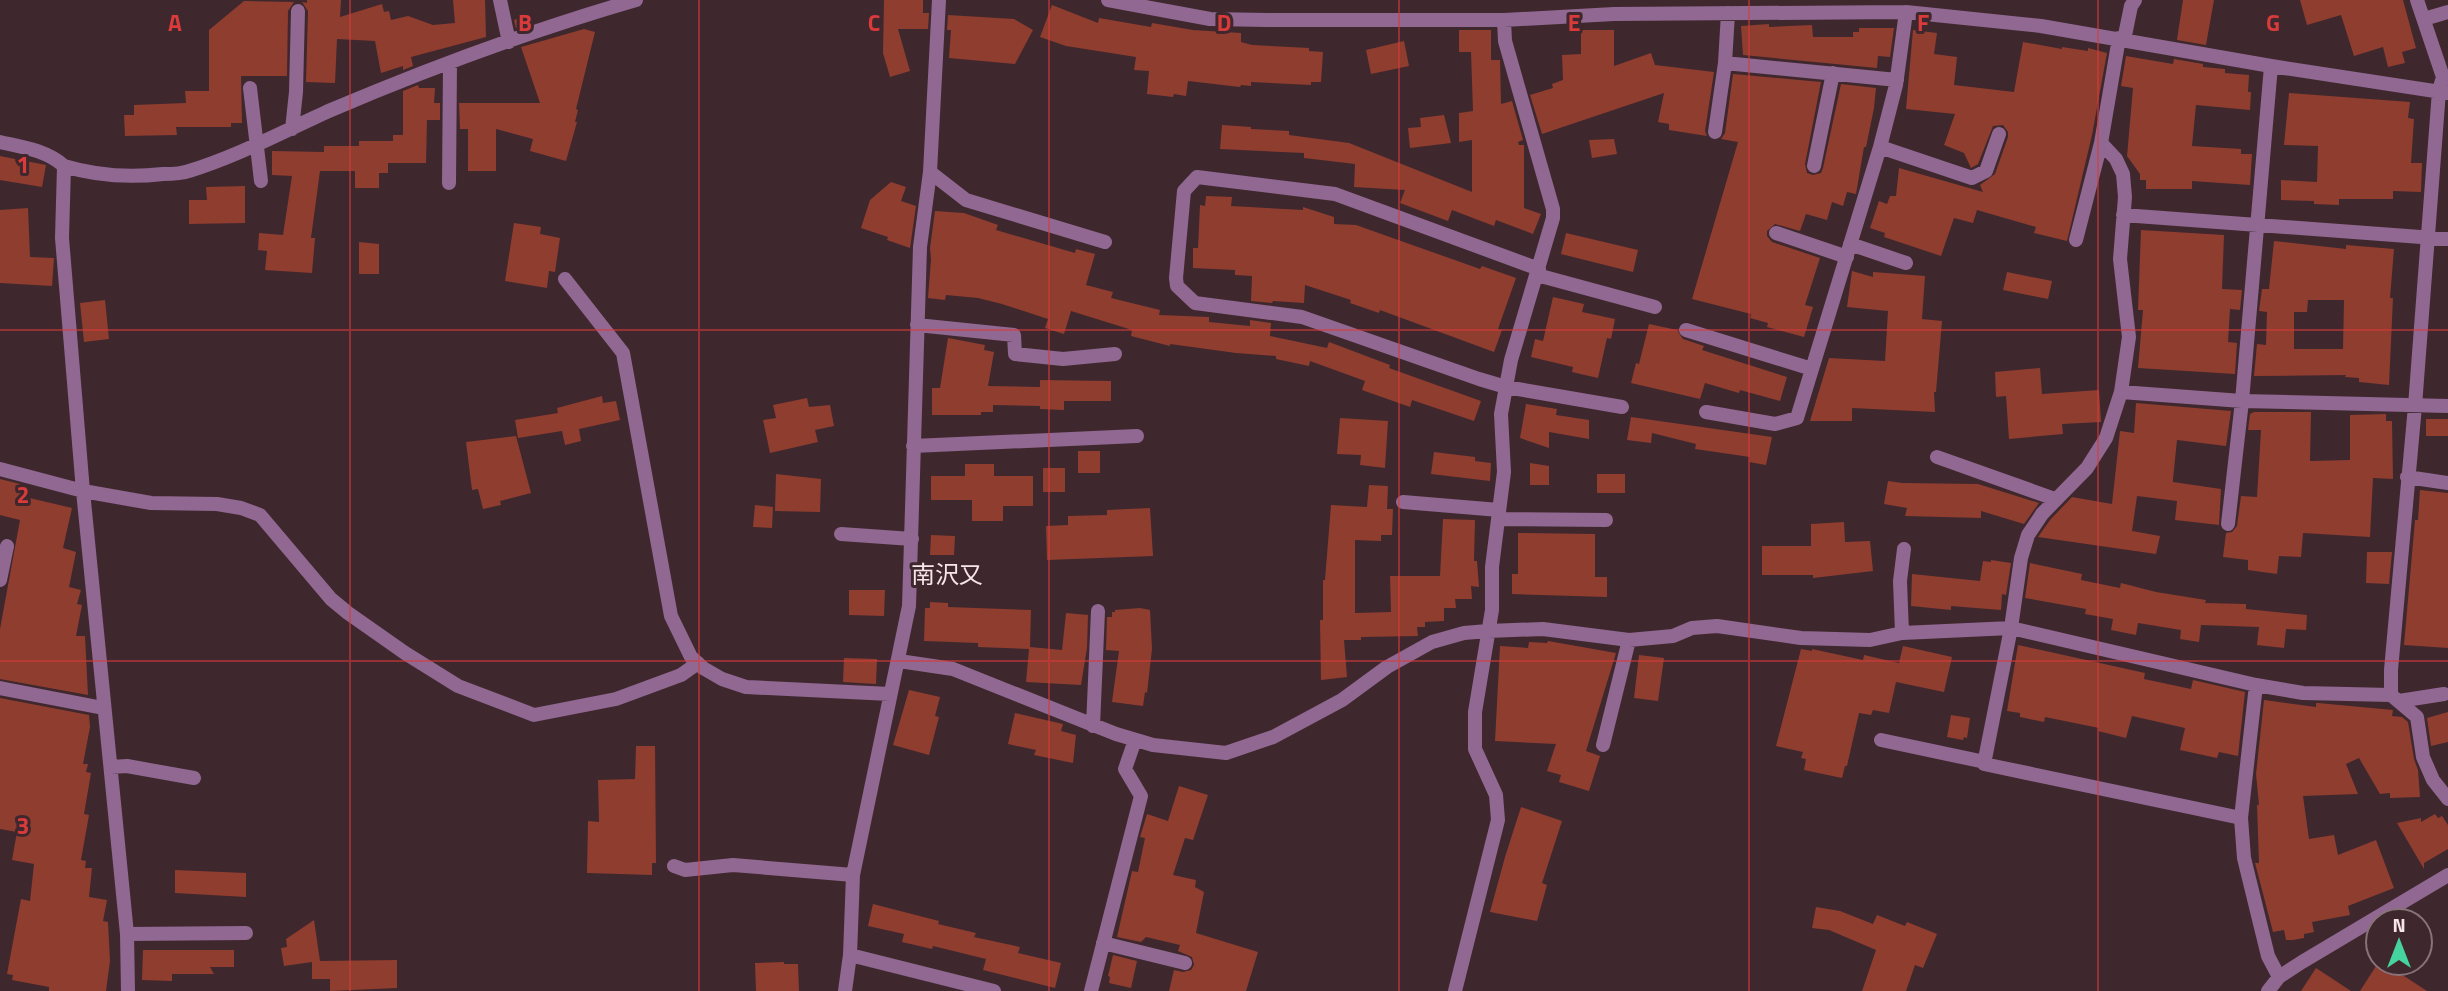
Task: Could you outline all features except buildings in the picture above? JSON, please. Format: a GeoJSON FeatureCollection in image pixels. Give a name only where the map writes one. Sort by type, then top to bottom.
{"type":"FeatureCollection","features":[{"type":"Feature","properties":{"kind":"street"},"geometry":{"type":"LineString","coordinates":[[500,0],[509,42]]}},
{"type":"Feature","properties":{"kind":"street"},"geometry":{"type":"LineString","coordinates":[[0,142],[34,150],[64,166],[90,174],[138,177],[187,172],[256,145],[331,110],[450,63],[573,18],[636,0]]}},
{"type":"Feature","properties":{"kind":"street"},"geometry":{"type":"LineString","coordinates":[[845,991],[850,955],[853,875],[909,606],[920,247],[930,172],[939,0]]}},
{"type":"Feature","properties":{"kind":"street"},"geometry":{"type":"LineString","coordinates":[[1108,0],[1210,19],[1504,20],[1614,14],[1906,12],[2122,39],[2271,66],[2444,92]]}},
{"type":"Feature","properties":{"kind":"street"},"geometry":{"type":"LineString","coordinates":[[2076,240],[2101,143],[2122,39],[2135,0]]}},
{"type":"Feature","properties":{"kind":"street"},"geometry":{"type":"LineString","coordinates":[[2417,0],[2443,77],[2444,92],[2427,238],[2391,670],[2395,698],[2417,717],[2423,757],[2433,780],[2448,799]]}},
{"type":"Feature","properties":{"kind":"street"},"geometry":{"type":"LineString","coordinates":[[292,129],[296,92],[298,11]]}},
{"type":"Feature","properties":{"kind":"street"},"geometry":{"type":"LineString","coordinates":[[1706,412],[1775,424],[1797,418],[1880,147],[1897,80],[1906,12]]}},
{"type":"Feature","properties":{"kind":"street"},"geometry":{"type":"LineString","coordinates":[[2424,19],[2448,12]]}},
{"type":"Feature","properties":{"kind":"street"},"geometry":{"type":"LineString","coordinates":[[1715,132],[1725,63],[1728,13]]}},
{"type":"Feature","properties":{"kind":"street"},"geometry":{"type":"LineString","coordinates":[[1455,991],[1498,820],[1496,794],[1475,749],[1475,712],[1492,610],[1492,567],[1504,472],[1500,422],[1511,360],[1553,218],[1553,209],[1505,41],[1504,20]]}},
{"type":"Feature","properties":{"kind":"street"},"geometry":{"type":"LineString","coordinates":[[449,183],[450,63]]}},
{"type":"Feature","properties":{"kind":"street"},"geometry":{"type":"LineString","coordinates":[[1725,63],[1897,80]]}},
{"type":"Feature","properties":{"kind":"street"},"geometry":{"type":"LineString","coordinates":[[2228,524],[2242,401],[2271,66]]}},
{"type":"Feature","properties":{"kind":"street"},"geometry":{"type":"LineString","coordinates":[[1814,166],[1833,73]]}},
{"type":"Feature","properties":{"kind":"street"},"geometry":{"type":"LineString","coordinates":[[250,88],[261,181]]}},
{"type":"Feature","properties":{"kind":"street"},"geometry":{"type":"LineString","coordinates":[[1880,147],[1972,178],[1986,171],[1999,134]]}},
{"type":"Feature","properties":{"kind":"street"},"geometry":{"type":"LineString","coordinates":[[1985,762],[2011,628],[2021,558],[2028,536],[2055,499],[2087,468],[2106,438],[2121,392],[2129,337],[2120,259],[2125,197],[2123,174],[2116,159],[2101,143]]}},
{"type":"Feature","properties":{"kind":"street"},"geometry":{"type":"LineString","coordinates":[[64,166],[62,239],[103,708],[127,934],[128,991]]}},
{"type":"Feature","properties":{"kind":"street"},"geometry":{"type":"LineString","coordinates":[[930,172],[966,200],[1105,242]]}},
{"type":"Feature","properties":{"kind":"street"},"geometry":{"type":"LineString","coordinates":[[1622,407],[1506,387],[1302,317],[1195,303],[1177,286],[1176,278],[1184,191],[1197,177],[1335,194],[1538,272],[1655,307]]}},
{"type":"Feature","properties":{"kind":"street"},"geometry":{"type":"LineString","coordinates":[[2123,215],[2448,239]]}},
{"type":"Feature","properties":{"kind":"street"},"geometry":{"type":"LineString","coordinates":[[1776,233],[1906,263]]}},
{"type":"Feature","properties":{"kind":"street"},"geometry":{"type":"LineString","coordinates":[[565,278],[623,353],[671,616],[691,657],[722,679],[746,687],[890,694]]}},
{"type":"Feature","properties":{"kind":"street"},"geometry":{"type":"LineString","coordinates":[[917,325],[1014,335],[1014,354],[1063,359],[1115,354]]}},
{"type":"Feature","properties":{"kind":"street"},"geometry":{"type":"LineString","coordinates":[[1686,330],[1812,369]]}},
{"type":"Feature","properties":{"kind":"street"},"geometry":{"type":"LineString","coordinates":[[2121,392],[2242,401],[2448,406]]}},
{"type":"Feature","properties":{"kind":"street"},"geometry":{"type":"LineString","coordinates":[[913,446],[1137,436]]}},
{"type":"Feature","properties":{"kind":"street"},"geometry":{"type":"LineString","coordinates":[[1937,457],[2055,499]]}},
{"type":"Feature","properties":{"kind":"street"},"geometry":{"type":"LineString","coordinates":[[0,469],[83,491],[151,503],[218,503],[260,515],[331,598],[348,613],[458,686],[534,715],[616,699],[681,675],[698,663]]}},
{"type":"Feature","properties":{"kind":"street"},"geometry":{"type":"LineString","coordinates":[[2407,477],[2448,483]]}},
{"type":"Feature","properties":{"kind":"street"},"geometry":{"type":"LineString","coordinates":[[1404,502],[1498,514],[1606,520]]}},
{"type":"Feature","properties":{"kind":"street"},"geometry":{"type":"LineString","coordinates":[[841,534],[912,540]]}},
{"type":"Feature","properties":{"kind":"street"},"geometry":{"type":"LineString","coordinates":[[0,580],[7,546]]}},
{"type":"Feature","properties":{"kind":"street"},"geometry":{"type":"LineString","coordinates":[[1902,633],[1900,581],[1904,549]]}},
{"type":"Feature","properties":{"kind":"street"},"geometry":{"type":"LineString","coordinates":[[1094,726],[1098,611]]}},
{"type":"Feature","properties":{"kind":"street"},"geometry":{"type":"LineString","coordinates":[[899,661],[953,669],[1135,740],[1196,751],[1226,753],[1273,737],[1342,699],[1387,667],[1432,642],[1464,633],[1488,631],[1543,629],[1629,640],[1673,636],[1692,628],[1717,626],[1801,638],[1870,640],[1902,633],[2011,628],[2256,685],[2303,693],[2395,698],[2444,694]]}},
{"type":"Feature","properties":{"kind":"street"},"geometry":{"type":"LineString","coordinates":[[1603,745],[1629,640]]}},
{"type":"Feature","properties":{"kind":"street"},"geometry":{"type":"LineString","coordinates":[[2256,685],[2241,818],[2244,858],[2268,956],[2280,977]]}},
{"type":"Feature","properties":{"kind":"street"},"geometry":{"type":"LineString","coordinates":[[0,688],[103,708]]}},
{"type":"Feature","properties":{"kind":"street"},"geometry":{"type":"LineString","coordinates":[[1091,991],[1141,796],[1125,768],[1135,740]]}},
{"type":"Feature","properties":{"kind":"street"},"geometry":{"type":"LineString","coordinates":[[1881,740],[2241,818]]}},
{"type":"Feature","properties":{"kind":"street"},"geometry":{"type":"LineString","coordinates":[[111,767],[127,766],[194,778]]}},
{"type":"Feature","properties":{"kind":"street"},"geometry":{"type":"LineString","coordinates":[[674,866],[685,870],[733,865],[853,875]]}},
{"type":"Feature","properties":{"kind":"street"},"geometry":{"type":"LineString","coordinates":[[2268,991],[2280,977],[2448,875]]}},
{"type":"Feature","properties":{"kind":"street"},"geometry":{"type":"LineString","coordinates":[[127,934],[246,933]]}},
{"type":"Feature","properties":{"kind":"street"},"geometry":{"type":"LineString","coordinates":[[1103,943],[1185,963]]}},
{"type":"Feature","properties":{"kind":"street"},"geometry":{"type":"LineString","coordinates":[[850,955],[994,991]]}},
{"type":"Feature","properties":{"kind":"district","name":"南沢又"},"geometry":{"type":"Point","coordinates":[947,575]}}]}
